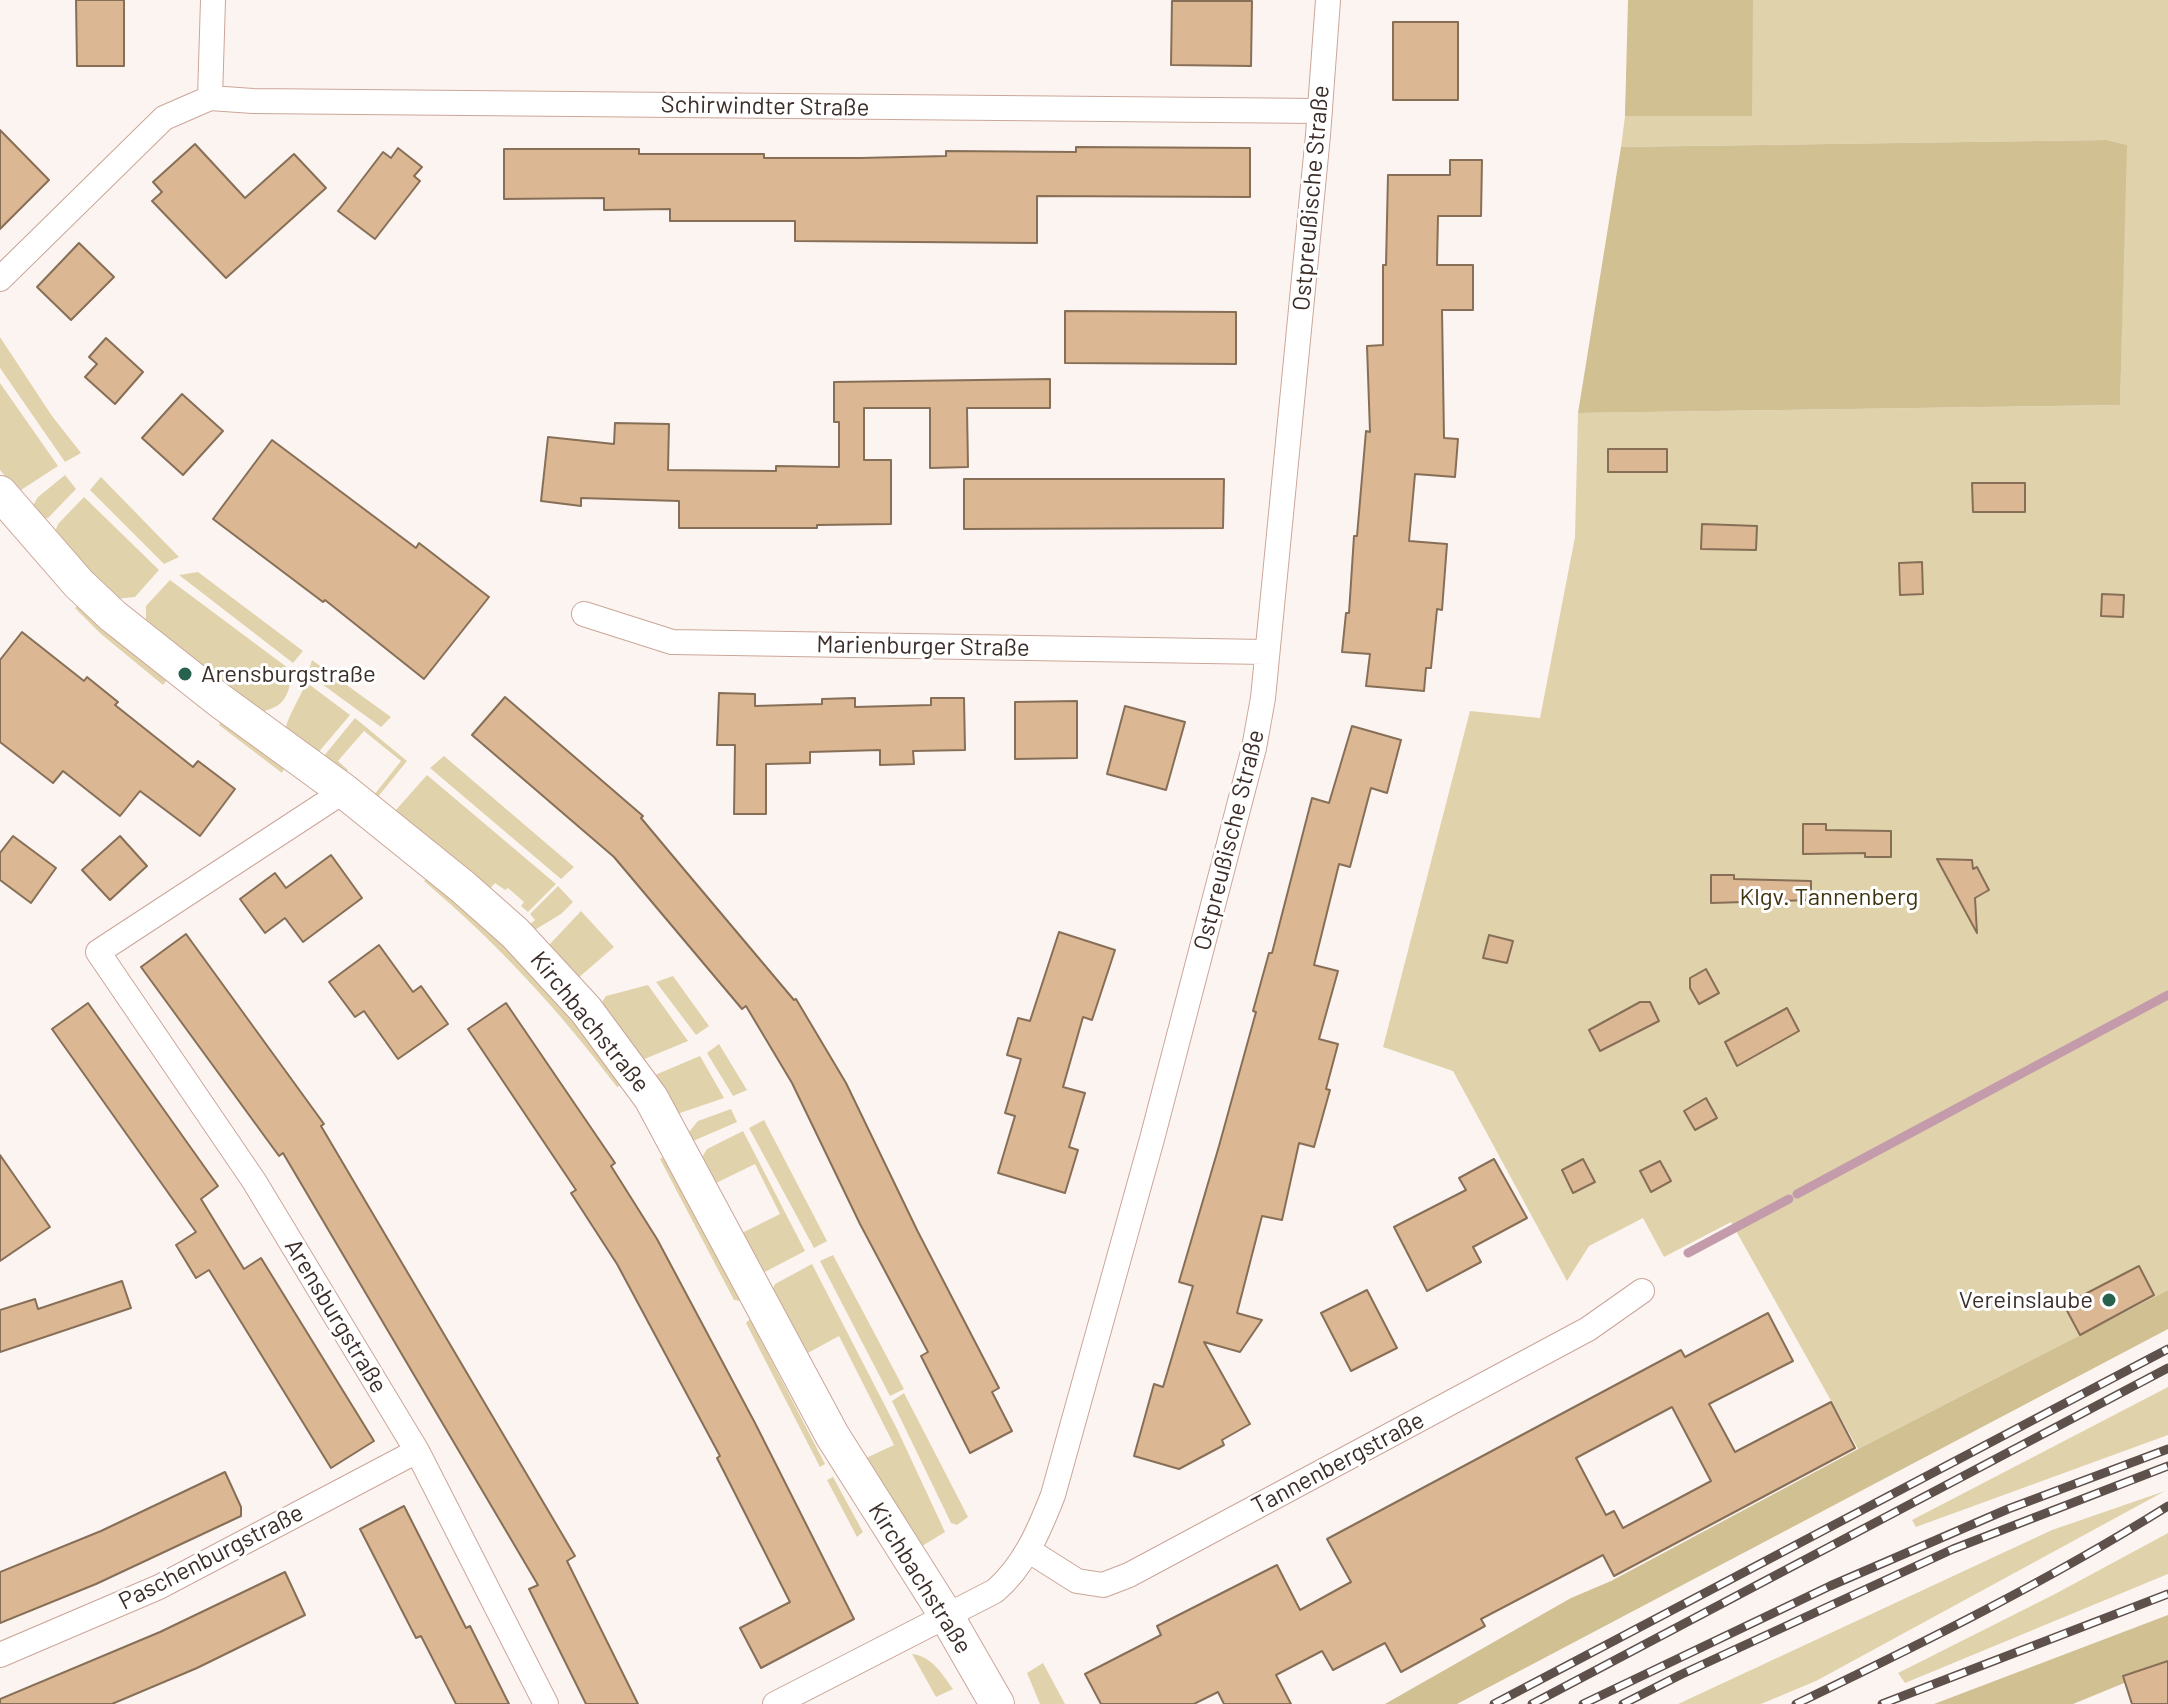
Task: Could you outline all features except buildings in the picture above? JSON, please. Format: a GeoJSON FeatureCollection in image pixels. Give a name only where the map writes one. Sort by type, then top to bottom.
{"type":"FeatureCollection","features":[{"type":"Feature","properties":{"kind":"main road","name":"Kirchbachstraße"},"geometry":{"type":"LineString","coordinates":[[0,493],[79,584],[113,616],[219,700],[344,791],[515,933],[620,1054],[651,1098],[832,1435],[947,1617],[997,1704]]}},
{"type":"Feature","properties":{"kind":"street"},"geometry":{"type":"LineString","coordinates":[[0,279],[164,118],[210,98],[213,0]]}},
{"type":"Feature","properties":{"kind":"street","name":"Ostpreußische Straße"},"geometry":{"type":"LineString","coordinates":[[775,1704],[995,1591],[1011,1577],[1028,1550],[1053,1495],[1152,1139],[1254,748],[1263,698],[1328,0]]}},
{"type":"Feature","properties":{"kind":"street","name":"Schirwindter Straße"},"geometry":{"type":"LineString","coordinates":[[210,98],[1320,111]]}},
{"type":"Feature","properties":{"kind":"street","name":"Marienburger Straße"},"geometry":{"type":"LineString","coordinates":[[584,614],[672,642],[1266,652]]}},
{"type":"Feature","properties":{"kind":"street","name":"Arensburgstraße"},"geometry":{"type":"LineString","coordinates":[[344,791],[98,952],[254,1181],[417,1451],[546,1704]]}},
{"type":"Feature","properties":{"kind":"street","name":"Tannenbergstraße"},"geometry":{"type":"LineString","coordinates":[[1028,1550],[1077,1581],[1103,1585],[1129,1575],[1588,1329],[1642,1291]]}},
{"type":"Feature","properties":{"kind":"street","name":"Paschenburgstraße"},"geometry":{"type":"LineString","coordinates":[[0,1655],[159,1587],[417,1451]]}},
{"type":"Feature","properties":{"kind":"green space","name":"Klgv. Tannenberg"},"geometry":{"type":"Polygon","coordinates":[[[1630,0],[2168,0],[2168,1290],[1858,1449],[1731,1222],[1664,1257],[1643,1218],[1589,1246],[1567,1281],[1453,1071],[1383,1047],[1470,711],[1540,718],[1575,537],[1578,413],[2120,405],[2126,145],[2107,140],[1621,147],[1630,0]]]}},
{"type":"Feature","properties":{"kind":"green space"},"geometry":{"type":"Polygon","coordinates":[[[0,337],[52,416],[81,453],[65,462],[0,368],[0,337]]]}},
{"type":"Feature","properties":{"kind":"green space"},"geometry":{"type":"Polygon","coordinates":[[[0,383],[58,466],[18,492],[0,470],[0,383]]]}},
{"type":"Feature","properties":{"kind":"green space"},"geometry":{"type":"Polygon","coordinates":[[[65,475],[76,489],[48,518],[39,520],[30,510],[38,497],[65,475]]]}},
{"type":"Feature","properties":{"kind":"green space"},"geometry":{"type":"Polygon","coordinates":[[[101,477],[179,557],[164,564],[90,490],[101,477]]]}},
{"type":"Feature","properties":{"kind":"green space"},"geometry":{"type":"Polygon","coordinates":[[[84,497],[159,570],[135,597],[115,599],[54,534],[58,524],[84,497]]]}},
{"type":"Feature","properties":{"kind":"green space"},"geometry":{"type":"Polygon","coordinates":[[[198,572],[303,651],[293,663],[179,575],[198,572]]]}},
{"type":"Feature","properties":{"kind":"green space"},"geometry":{"type":"Polygon","coordinates":[[[170,580],[292,671],[287,693],[281,703],[260,712],[146,623],[146,606],[170,580]]]}},
{"type":"Feature","properties":{"kind":"green space"},"geometry":{"type":"Polygon","coordinates":[[[78,605],[167,680],[163,685],[101,634],[75,608],[78,605]]]}},
{"type":"Feature","properties":{"kind":"green space"},"geometry":{"type":"Polygon","coordinates":[[[312,660],[391,717],[381,727],[308,674],[312,660]]]}},
{"type":"Feature","properties":{"kind":"green space"},"geometry":{"type":"Polygon","coordinates":[[[306,682],[350,715],[317,754],[285,730],[306,682]]]}},
{"type":"Feature","properties":{"kind":"green space"},"geometry":{"type":"Polygon","coordinates":[[[355,718],[407,761],[377,798],[374,795],[401,761],[364,731],[338,761],[348,770],[344,774],[323,757],[355,718]]]}},
{"type":"Feature","properties":{"kind":"green space"},"geometry":{"type":"Polygon","coordinates":[[[222,721],[284,769],[282,773],[219,725],[222,721]]]}},
{"type":"Feature","properties":{"kind":"green space"},"geometry":{"type":"Polygon","coordinates":[[[444,756],[574,867],[561,879],[430,768],[444,756]]]}},
{"type":"Feature","properties":{"kind":"green space"},"geometry":{"type":"Polygon","coordinates":[[[427,775],[556,884],[528,912],[521,906],[524,902],[508,888],[505,890],[495,883],[488,891],[395,811],[427,775]]]}},
{"type":"Feature","properties":{"kind":"green space"},"geometry":{"type":"Polygon","coordinates":[[[427,878],[532,974],[579,1028],[622,1085],[617,1087],[526,978],[478,929],[424,881],[427,878]]]}},
{"type":"Feature","properties":{"kind":"green space"},"geometry":{"type":"Polygon","coordinates":[[[558,886],[573,902],[561,914],[533,931],[528,926],[535,920],[530,914],[558,886]]]}},
{"type":"Feature","properties":{"kind":"green space"},"geometry":{"type":"Polygon","coordinates":[[[581,911],[614,947],[577,979],[549,945],[581,911]]]}},
{"type":"Feature","properties":{"kind":"green space"},"geometry":{"type":"Polygon","coordinates":[[[673,976],[709,1026],[696,1035],[656,982],[673,976]]]}},
{"type":"Feature","properties":{"kind":"green space"},"geometry":{"type":"Polygon","coordinates":[[[648,985],[688,1041],[642,1060],[600,1005],[606,996],[648,985]]]}},
{"type":"Feature","properties":{"kind":"green space"},"geometry":{"type":"Polygon","coordinates":[[[719,1044],[747,1090],[733,1096],[707,1053],[719,1044]]]}},
{"type":"Feature","properties":{"kind":"green space"},"geometry":{"type":"Polygon","coordinates":[[[700,1056],[724,1098],[677,1114],[655,1075],[700,1056]]]}},
{"type":"Feature","properties":{"kind":"green space"},"geometry":{"type":"Polygon","coordinates":[[[731,1109],[737,1122],[693,1141],[688,1133],[698,1121],[731,1109]]]}},
{"type":"Feature","properties":{"kind":"green space"},"geometry":{"type":"Polygon","coordinates":[[[764,1120],[827,1241],[814,1248],[749,1128],[764,1120]]]}},
{"type":"Feature","properties":{"kind":"green space"},"geometry":{"type":"Polygon","coordinates":[[[743,1131],[805,1251],[761,1274],[740,1234],[780,1214],[755,1164],[714,1184],[702,1157],[707,1149],[743,1131]]]}},
{"type":"Feature","properties":{"kind":"green space"},"geometry":{"type":"Polygon","coordinates":[[[666,1156],[742,1301],[734,1300],[660,1159],[666,1156]]]}},
{"type":"Feature","properties":{"kind":"green space"},"geometry":{"type":"Polygon","coordinates":[[[833,1255],[904,1389],[890,1396],[820,1261],[833,1255]]]}},
{"type":"Feature","properties":{"kind":"green space"},"geometry":{"type":"Polygon","coordinates":[[[812,1264],[897,1429],[945,1532],[922,1546],[866,1458],[894,1445],[839,1336],[806,1354],[771,1293],[775,1284],[812,1264]]]}},
{"type":"Feature","properties":{"kind":"green space"},"geometry":{"type":"Polygon","coordinates":[[[750,1319],[825,1464],[820,1467],[746,1323],[750,1319]]]}},
{"type":"Feature","properties":{"kind":"green space"},"geometry":{"type":"Polygon","coordinates":[[[2168,1387],[2168,1435],[1916,1527],[1912,1520],[2168,1387]]]}},
{"type":"Feature","properties":{"kind":"green space"},"geometry":{"type":"Polygon","coordinates":[[[904,1393],[968,1517],[957,1525],[951,1523],[892,1401],[904,1393]]]}},
{"type":"Feature","properties":{"kind":"green space"},"geometry":{"type":"Polygon","coordinates":[[[833,1477],[863,1532],[857,1537],[827,1480],[833,1477]]]}},
{"type":"Feature","properties":{"kind":"green space"},"geometry":{"type":"Polygon","coordinates":[[[2165,1491],[1816,1681],[1761,1704],[1678,1704],[2052,1530],[2165,1491]]]}},
{"type":"Feature","properties":{"kind":"green space"},"geometry":{"type":"Polygon","coordinates":[[[2168,1533],[2168,1574],[1905,1683],[1898,1673],[2055,1594],[2168,1533]]]}},
{"type":"Feature","properties":{"kind":"green space"},"geometry":{"type":"Polygon","coordinates":[[[912,1654],[931,1662],[953,1689],[936,1697],[912,1654]]]}},
{"type":"Feature","properties":{"kind":"green space"},"geometry":{"type":"Polygon","coordinates":[[[1043,1663],[1065,1704],[1040,1704],[1027,1673],[1043,1663]]]}},
{"type":"Feature","properties":{"kind":"shaded area"},"geometry":{"type":"Polygon","coordinates":[[[1628,0],[1753,0],[1752,116],[1625,116],[1628,0]]]}},
{"type":"Feature","properties":{"kind":"shaded area"},"geometry":{"type":"Polygon","coordinates":[[[2107,140],[2127,145],[2120,405],[1578,413],[1621,147],[2107,140]]]}},
{"type":"Feature","properties":{"kind":"shaded area"},"geometry":{"type":"Polygon","coordinates":[[[2168,1290],[2168,1329],[1457,1704],[1385,1704],[1571,1598],[1611,1581],[1858,1449],[2168,1290]]]}},
{"type":"Feature","properties":{"kind":"shaded area"},"geometry":{"type":"Polygon","coordinates":[[[2168,1615],[2168,1665],[2073,1704],[1934,1704],[2168,1615]]]}},
{"type":"Feature","properties":{"kind":"waterway"},"geometry":{"type":"LineString","coordinates":[[1797,1194],[2168,995]]}},
{"type":"Feature","properties":{"kind":"waterway"},"geometry":{"type":"LineString","coordinates":[[1688,1253],[1789,1199]]}},
{"type":"Feature","properties":{"kind":"railway"},"geometry":{"type":"LineString","coordinates":[[1494,1704],[2168,1349]]}},
{"type":"Feature","properties":{"kind":"railway"},"geometry":{"type":"LineString","coordinates":[[1532,1704],[2168,1368]]}},
{"type":"Feature","properties":{"kind":"railway"},"geometry":{"type":"LineString","coordinates":[[1583,1704],[1830,1586],[2008,1509],[2168,1449]]}},
{"type":"Feature","properties":{"kind":"railway"},"geometry":{"type":"LineString","coordinates":[[1623,1704],[1953,1549],[2168,1466]]}},
{"type":"Feature","properties":{"kind":"railway"},"geometry":{"type":"LineString","coordinates":[[1796,1704],[1985,1610],[2168,1506]]}},
{"type":"Feature","properties":{"kind":"railway"},"geometry":{"type":"LineString","coordinates":[[1882,1704],[2168,1594]]}},
{"type":"Feature","properties":{"kind":"place","name":"Arensburgstraße"},"geometry":{"type":"Point","coordinates":[185,674]}},
{"type":"Feature","properties":{"kind":"place","name":"Vereinslaube"},"geometry":{"type":"Point","coordinates":[2109,1300]}}]}
